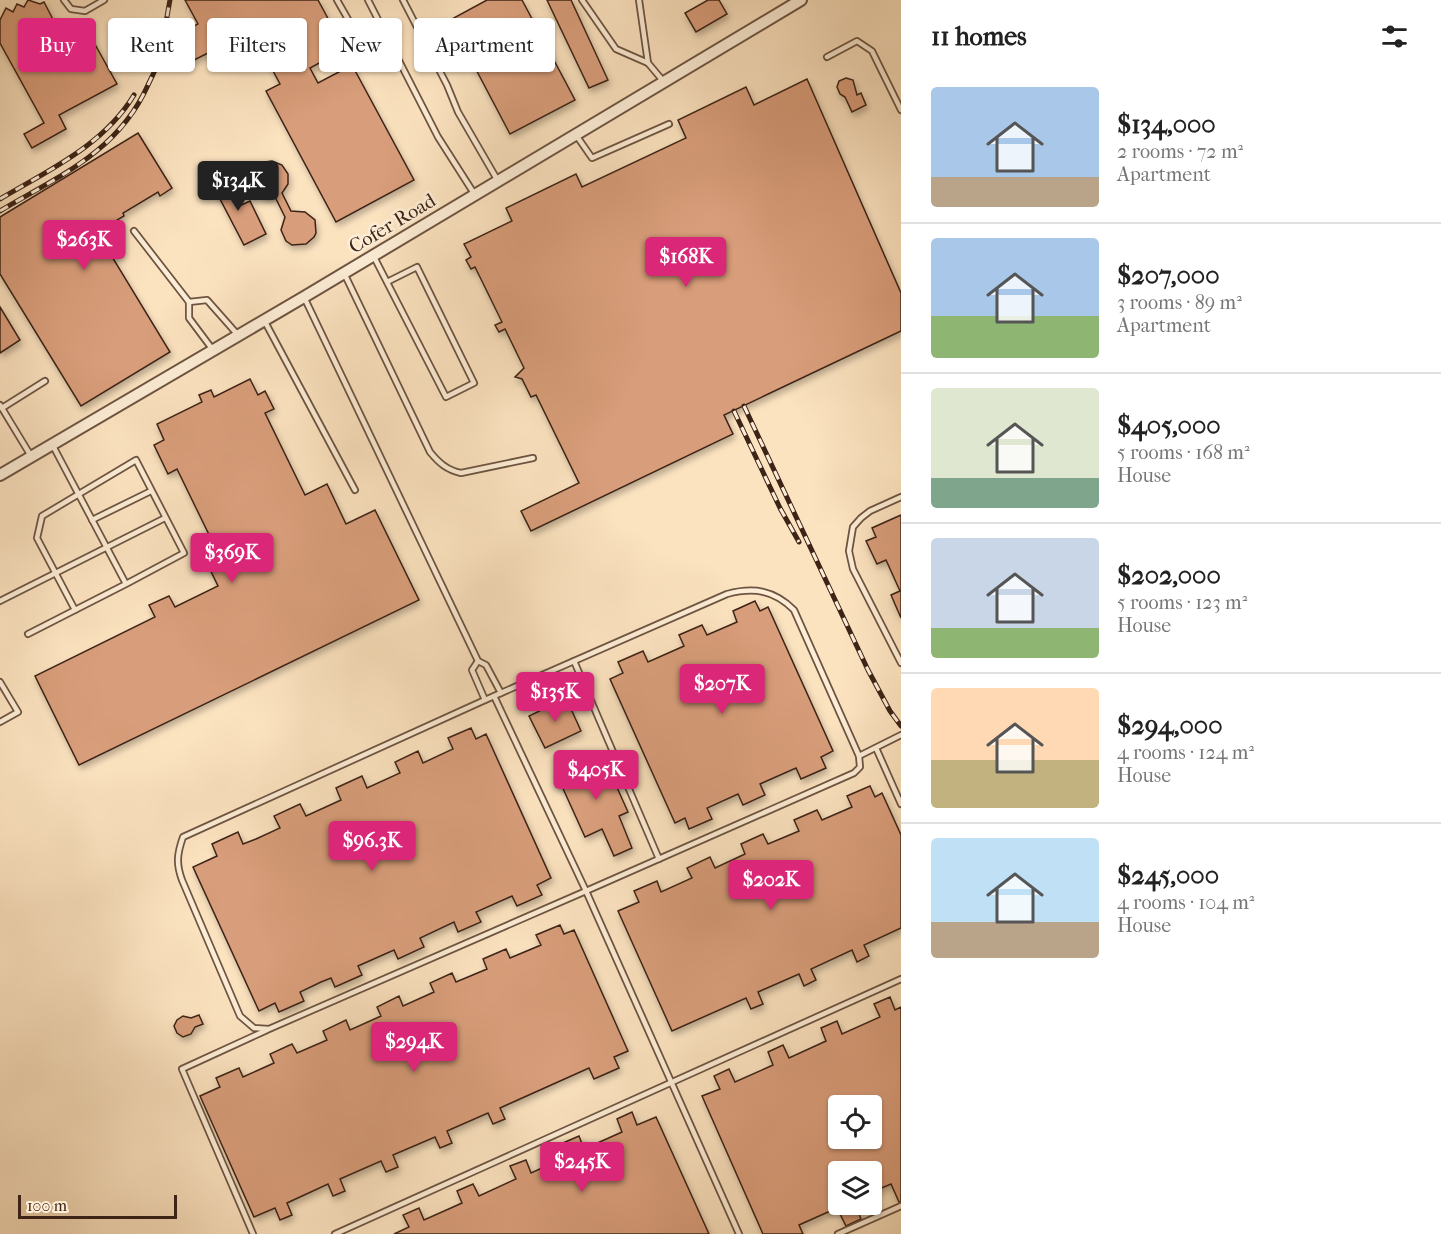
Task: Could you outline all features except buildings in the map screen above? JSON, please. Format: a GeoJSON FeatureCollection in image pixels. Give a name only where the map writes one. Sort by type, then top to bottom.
{"type":"FeatureCollection","features":[{"type":"Feature","properties":{"kind":"street","name":"Cofer Road"},"geometry":{"type":"LineString","coordinates":[[0,475],[304,297],[801,0]]}},
{"type":"Feature","properties":{"kind":"lane"},"geometry":{"type":"LineString","coordinates":[[64,0],[71,9],[85,11],[104,0]]}},
{"type":"Feature","properties":{"kind":"lane"},"geometry":{"type":"LineString","coordinates":[[338,0],[348,18]]}},
{"type":"Feature","properties":{"kind":"lane"},"geometry":{"type":"LineString","coordinates":[[368,0],[377,18]]}},
{"type":"Feature","properties":{"kind":"lane"},"geometry":{"type":"LineString","coordinates":[[403,0],[447,85],[458,112],[498,181]]}},
{"type":"Feature","properties":{"kind":"lane"},"geometry":{"type":"LineString","coordinates":[[582,0],[616,49],[648,63],[664,82]]}},
{"type":"Feature","properties":{"kind":"lane"},"geometry":{"type":"LineString","coordinates":[[639,0],[648,63]]}},
{"type":"Feature","properties":{"kind":"lane"},"geometry":{"type":"LineString","coordinates":[[827,57],[857,41],[872,51],[901,110]]}},
{"type":"Feature","properties":{"kind":"lane"},"geometry":{"type":"LineString","coordinates":[[402,67],[438,137],[475,195]]}},
{"type":"Feature","properties":{"kind":"lane"},"geometry":{"type":"LineString","coordinates":[[576,135],[592,159],[669,124]]}},
{"type":"Feature","properties":{"kind":"lane"},"geometry":{"type":"LineString","coordinates":[[134,231],[189,302],[189,318],[213,350]]}},
{"type":"Feature","properties":{"kind":"lane"},"geometry":{"type":"LineString","coordinates":[[373,255],[446,397],[474,384],[417,267],[387,282]]}},
{"type":"Feature","properties":{"kind":"lane"},"geometry":{"type":"LineString","coordinates":[[344,273],[430,452],[440,463],[452,471],[470,473],[533,459]]}},
{"type":"Feature","properties":{"kind":"lane"},"geometry":{"type":"LineString","coordinates":[[304,297],[478,661],[486,665],[501,693]]}},
{"type":"Feature","properties":{"kind":"lane"},"geometry":{"type":"LineString","coordinates":[[189,302],[207,300],[238,335]]}},
{"type":"Feature","properties":{"kind":"lane"},"geometry":{"type":"LineString","coordinates":[[264,320],[355,490]]}},
{"type":"Feature","properties":{"kind":"lane"},"geometry":{"type":"LineString","coordinates":[[31,456],[1,406],[45,381]]}},
{"type":"Feature","properties":{"kind":"lane"},"geometry":{"type":"LineString","coordinates":[[52,444],[126,584]]}},
{"type":"Feature","properties":{"kind":"lane"},"geometry":{"type":"LineString","coordinates":[[28,634],[126,584],[184,553],[136,460],[42,516],[37,538],[75,610]]}},
{"type":"Feature","properties":{"kind":"lane"},"geometry":{"type":"LineString","coordinates":[[92,520],[151,491]]}},
{"type":"Feature","properties":{"kind":"lane"},"geometry":{"type":"LineString","coordinates":[[901,497],[870,511],[861,518],[853,527],[849,551],[853,569],[901,663]]}},
{"type":"Feature","properties":{"kind":"lane"},"geometry":{"type":"LineString","coordinates":[[0,601],[165,518]]}},
{"type":"Feature","properties":{"kind":"lane"},"geometry":{"type":"LineString","coordinates":[[253,1234],[182,1069],[854,773],[860,767],[860,756],[794,610],[783,600],[769,593],[754,590],[727,594],[485,700],[183,837],[177,853],[177,867],[240,1016],[254,1028],[269,1029]]}},
{"type":"Feature","properties":{"kind":"lane"},"geometry":{"type":"LineString","coordinates":[[478,661],[472,670],[485,700]]}},
{"type":"Feature","properties":{"kind":"lane"},"geometry":{"type":"LineString","coordinates":[[574,661],[659,860]]}},
{"type":"Feature","properties":{"kind":"lane"},"geometry":{"type":"LineString","coordinates":[[0,682],[18,712],[0,722]]}},
{"type":"Feature","properties":{"kind":"lane"},"geometry":{"type":"LineString","coordinates":[[494,696],[586,891],[739,1234]]}},
{"type":"Feature","properties":{"kind":"lane"},"geometry":{"type":"LineString","coordinates":[[860,756],[901,735]]}},
{"type":"Feature","properties":{"kind":"lane"},"geometry":{"type":"LineString","coordinates":[[876,747],[901,804]]}},
{"type":"Feature","properties":{"kind":"lane"},"geometry":{"type":"LineString","coordinates":[[335,1234],[901,979]]}},
{"type":"Feature","properties":{"kind":"lane"},"geometry":{"type":"LineString","coordinates":[[838,1234],[901,1206]]}},
{"type":"Feature","properties":{"kind":"railway"},"geometry":{"type":"LineString","coordinates":[[0,211],[85,160],[121,128],[135,108],[157,66],[170,0]]}},
{"type":"Feature","properties":{"kind":"railway"},"geometry":{"type":"LineString","coordinates":[[0,199],[56,167],[91,142],[122,113],[134,95]]}},
{"type":"Feature","properties":{"kind":"railway"},"geometry":{"type":"LineString","coordinates":[[744,406],[868,670],[890,711],[901,726]]}},
{"type":"Feature","properties":{"kind":"railway"},"geometry":{"type":"LineString","coordinates":[[734,411],[780,508],[799,542]]}}]}
